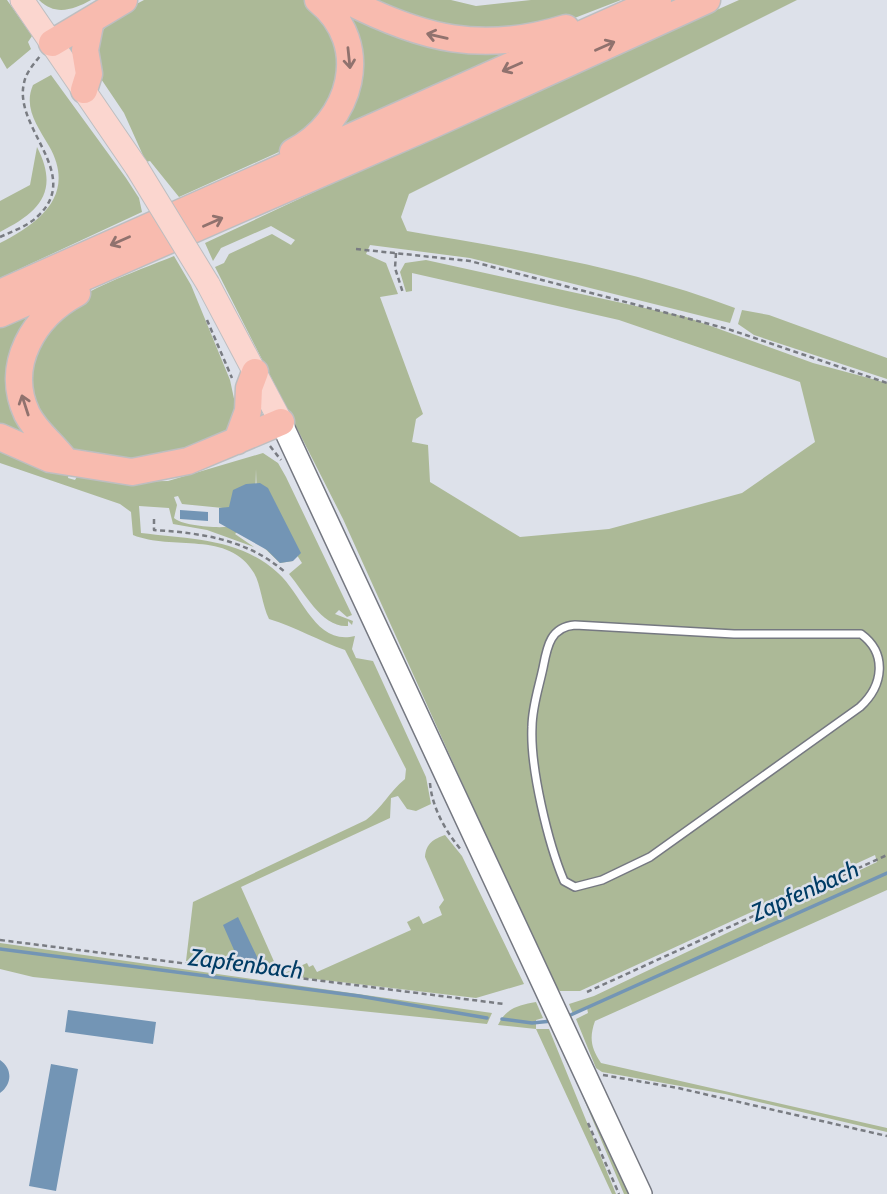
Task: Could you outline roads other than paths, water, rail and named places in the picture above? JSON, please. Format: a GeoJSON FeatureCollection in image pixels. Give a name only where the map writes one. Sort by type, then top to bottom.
{"type":"FeatureCollection","features":[{"type":"Feature","properties":{"kind":"highway"},"geometry":{"type":"LineString","coordinates":[[52,43],[124,0]]}},
{"type":"Feature","properties":{"kind":"highway"},"geometry":{"type":"LineString","coordinates":[[273,174],[275,161],[299,149],[328,125],[341,106],[348,88],[351,65],[348,44],[338,22],[318,0]]}},
{"type":"Feature","properties":{"kind":"highway"},"geometry":{"type":"LineString","coordinates":[[346,0],[407,28],[458,41],[510,40],[545,34],[602,14],[618,18]]}},
{"type":"Feature","properties":{"kind":"highway"},"geometry":{"type":"LineString","coordinates":[[0,293],[273,174],[658,0]]}},
{"type":"Feature","properties":{"kind":"highway"},"geometry":{"type":"LineString","coordinates":[[0,314],[707,0]]}},
{"type":"Feature","properties":{"kind":"highway"},"geometry":{"type":"LineString","coordinates":[[84,90],[89,74],[85,50],[91,20]]}},
{"type":"Feature","properties":{"kind":"highway"},"geometry":{"type":"LineString","coordinates":[[64,459],[41,436],[27,414],[19,377],[23,354],[32,332],[51,311],[69,298],[122,272],[129,259]]}},
{"type":"Feature","properties":{"kind":"highway"},"geometry":{"type":"LineString","coordinates":[[237,441],[248,411],[248,388],[255,372]]}},
{"type":"Feature","properties":{"kind":"highway"},"geometry":{"type":"LineString","coordinates":[[0,438],[50,459],[64,459],[114,471],[146,471],[188,461],[281,422]]}},
{"type":"Feature","properties":{"kind":"main road"},"geometry":{"type":"LineString","coordinates":[[22,0],[137,168],[208,284],[281,422],[641,1194]]}},
{"type":"Feature","properties":{"kind":"lane"},"geometry":{"type":"LineString","coordinates":[[575,625],[734,634],[861,634],[874,642],[883,666],[875,693],[767,774],[650,856],[602,880],[575,887],[564,881],[555,858],[536,765],[532,727],[547,646],[558,630],[575,625]]}},
{"type":"Feature","properties":{"kind":"water"},"geometry":{"type":"Polygon","coordinates":[[[260,483],[268,488],[301,553],[293,561],[280,563],[267,550],[219,523],[219,508],[229,507],[233,490],[246,484],[260,483]]]}},
{"type":"Feature","properties":{"kind":"water"},"geometry":{"type":"Polygon","coordinates":[[[180,510],[208,512],[208,521],[180,519],[180,510]]]}},
{"type":"Feature","properties":{"kind":"water"},"geometry":{"type":"Polygon","coordinates":[[[238,917],[260,963],[238,959],[223,925],[238,917]]]}},
{"type":"Feature","properties":{"kind":"water"},"geometry":{"type":"Polygon","coordinates":[[[68,1010],[156,1022],[153,1044],[65,1032],[68,1010]]]}},
{"type":"Feature","properties":{"kind":"water"},"geometry":{"type":"Polygon","coordinates":[[[0,1060],[9,1072],[9,1081],[0,1093],[0,1060]]]}},
{"type":"Feature","properties":{"kind":"water"},"geometry":{"type":"Polygon","coordinates":[[[51,1064],[78,1069],[56,1191],[29,1186],[51,1064]]]}},
{"type":"Feature","properties":{"kind":"waterway","name":"Zapfenbach"},"geometry":{"type":"LineString","coordinates":[[566,1017],[887,873]]}},
{"type":"Feature","properties":{"kind":"waterway","name":"Zapfenbach"},"geometry":{"type":"LineString","coordinates":[[0,949],[359,996],[487,1018]]}},
{"type":"Feature","properties":{"kind":"waterway","name":"Zapfenbach"},"geometry":{"type":"LineString","coordinates":[[502,1019],[532,1023],[552,1021]]}}]}
